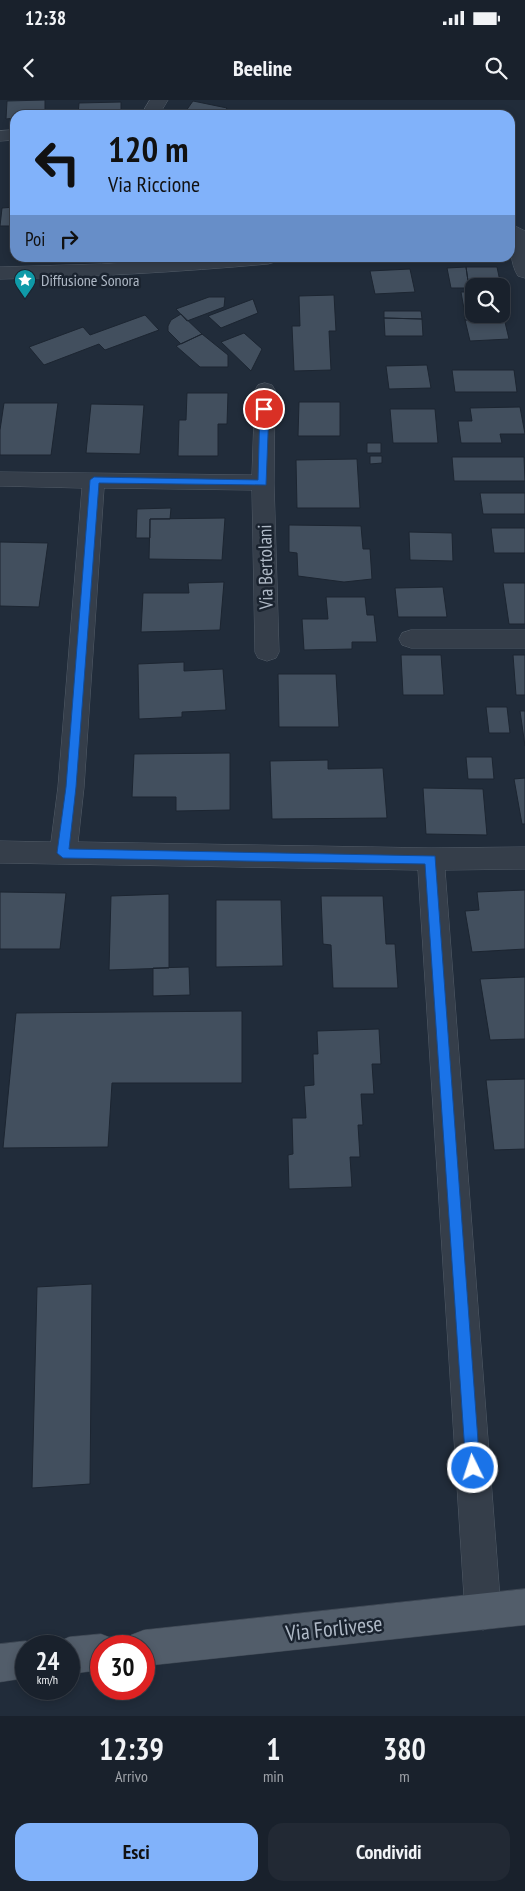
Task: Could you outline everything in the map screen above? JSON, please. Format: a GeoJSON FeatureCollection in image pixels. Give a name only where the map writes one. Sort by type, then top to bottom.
{"type":"FeatureCollection","features":[{"type":"Feature","properties":{"kind":"main road","name":"Via Forlivese"},"geometry":{"type":"LineString","coordinates":[[155,1647],[525,1607]]}},
{"type":"Feature","properties":{"kind":"main road"},"geometry":{"type":"LineString","coordinates":[[0,1663],[15,1661]]}},
{"type":"Feature","properties":{"kind":"street"},"geometry":{"type":"LineString","coordinates":[[517,233],[525,272]]}},
{"type":"Feature","properties":{"kind":"street"},"geometry":{"type":"LineString","coordinates":[[0,273],[82,265],[162,262]]}},
{"type":"Feature","properties":{"kind":"street","name":"Via Bertolani"},"geometry":{"type":"LineString","coordinates":[[265,390],[263,483],[267,652]]}},
{"type":"Feature","properties":{"kind":"street"},"geometry":{"type":"LineString","coordinates":[[0,479],[263,483]]}},
{"type":"Feature","properties":{"kind":"street"},"geometry":{"type":"LineString","coordinates":[[63,853],[71,787],[94,480]]}},
{"type":"Feature","properties":{"kind":"street"},"geometry":{"type":"LineString","coordinates":[[411,639],[525,639]]}},
{"type":"Feature","properties":{"kind":"street"},"geometry":{"type":"LineString","coordinates":[[0,852],[431,859],[525,858]]}},
{"type":"Feature","properties":{"kind":"street"},"geometry":{"type":"LineString","coordinates":[[431,859],[483,1612]]}},
{"type":"Feature","properties":{"kind":"building"},"geometry":{"type":"Polygon","coordinates":[[[45,100],[45,110],[10,110],[10,119],[6,119],[7,101],[45,100]]]}},
{"type":"Feature","properties":{"kind":"building"},"geometry":{"type":"Polygon","coordinates":[[[193,101],[227,108],[226,110],[187,110],[193,101]]]}},
{"type":"Feature","properties":{"kind":"building"},"geometry":{"type":"Polygon","coordinates":[[[121,102],[121,110],[78,110],[79,103],[121,102]]]}},
{"type":"Feature","properties":{"kind":"building"},"geometry":{"type":"Polygon","coordinates":[[[10,207],[10,226],[0,226],[2,208],[10,207]]]}},
{"type":"Feature","properties":{"kind":"building"},"geometry":{"type":"Polygon","coordinates":[[[466,267],[497,267],[499,278],[468,278],[466,267]]]}},
{"type":"Feature","properties":{"kind":"building"},"geometry":{"type":"Polygon","coordinates":[[[466,267],[468,278],[465,278],[465,288],[451,288],[447,268],[466,267]]]}},
{"type":"Feature","properties":{"kind":"building"},"geometry":{"type":"Polygon","coordinates":[[[410,269],[415,292],[375,294],[370,271],[410,269]]]}},
{"type":"Feature","properties":{"kind":"building"},"geometry":{"type":"Polygon","coordinates":[[[461,292],[465,292],[464,309],[461,292]]]}},
{"type":"Feature","properties":{"kind":"building"},"geometry":{"type":"Polygon","coordinates":[[[334,295],[336,331],[329,331],[331,370],[294,371],[292,326],[300,326],[299,296],[334,295]]]}},
{"type":"Feature","properties":{"kind":"building"},"geometry":{"type":"Polygon","coordinates":[[[209,297],[225,297],[224,307],[187,321],[176,309],[209,297]]]}},
{"type":"Feature","properties":{"kind":"building"},"geometry":{"type":"Polygon","coordinates":[[[253,299],[258,313],[221,328],[208,316],[253,299]]]}},
{"type":"Feature","properties":{"kind":"building"},"geometry":{"type":"Polygon","coordinates":[[[384,311],[421,311],[422,319],[384,318],[384,311]]]}},
{"type":"Feature","properties":{"kind":"building"},"geometry":{"type":"Polygon","coordinates":[[[181,314],[202,334],[181,344],[168,331],[168,326],[171,320],[181,314]]]}},
{"type":"Feature","properties":{"kind":"building"},"geometry":{"type":"Polygon","coordinates":[[[145,315],[159,330],[105,350],[99,344],[44,365],[29,347],[83,327],[90,335],[145,315]]]}},
{"type":"Feature","properties":{"kind":"building"},"geometry":{"type":"Polygon","coordinates":[[[384,318],[422,319],[423,336],[385,336],[384,318]]]}},
{"type":"Feature","properties":{"kind":"building"},"geometry":{"type":"Polygon","coordinates":[[[466,323],[505,323],[509,339],[470,341],[466,323]]]}},
{"type":"Feature","properties":{"kind":"building"},"geometry":{"type":"Polygon","coordinates":[[[244,333],[262,349],[251,371],[221,342],[244,333]]]}},
{"type":"Feature","properties":{"kind":"building"},"geometry":{"type":"Polygon","coordinates":[[[202,334],[228,355],[228,367],[200,367],[176,346],[202,334]]]}},
{"type":"Feature","properties":{"kind":"building"},"geometry":{"type":"Polygon","coordinates":[[[427,365],[431,388],[389,389],[386,366],[427,365]]]}},
{"type":"Feature","properties":{"kind":"building"},"geometry":{"type":"Polygon","coordinates":[[[452,370],[514,370],[517,392],[455,392],[452,370]]]}},
{"type":"Feature","properties":{"kind":"building"},"geometry":{"type":"Polygon","coordinates":[[[187,393],[228,393],[227,424],[218,424],[218,456],[178,456],[179,420],[186,420],[187,393]]]}},
{"type":"Feature","properties":{"kind":"building"},"geometry":{"type":"Polygon","coordinates":[[[299,402],[340,402],[340,436],[298,436],[299,402]]]}},
{"type":"Feature","properties":{"kind":"building"},"geometry":{"type":"Polygon","coordinates":[[[4,403],[58,403],[51,455],[0,455],[0,430],[4,403]]]}},
{"type":"Feature","properties":{"kind":"building"},"geometry":{"type":"Polygon","coordinates":[[[91,404],[144,405],[140,454],[86,453],[91,404]]]}},
{"type":"Feature","properties":{"kind":"building"},"geometry":{"type":"Polygon","coordinates":[[[520,407],[525,434],[500,434],[502,443],[461,443],[458,421],[472,421],[470,408],[520,407]]]}},
{"type":"Feature","properties":{"kind":"building"},"geometry":{"type":"Polygon","coordinates":[[[390,409],[435,409],[438,443],[393,443],[390,409]]]}},
{"type":"Feature","properties":{"kind":"building"},"geometry":{"type":"Polygon","coordinates":[[[367,443],[381,443],[381,453],[367,453],[367,443]]]}},
{"type":"Feature","properties":{"kind":"building"},"geometry":{"type":"Polygon","coordinates":[[[370,456],[382,456],[382,463],[370,464],[370,456]]]}},
{"type":"Feature","properties":{"kind":"building"},"geometry":{"type":"Polygon","coordinates":[[[452,457],[524,457],[525,481],[454,481],[452,457]]]}},
{"type":"Feature","properties":{"kind":"building"},"geometry":{"type":"Polygon","coordinates":[[[357,459],[360,508],[297,508],[296,460],[357,459]]]}},
{"type":"Feature","properties":{"kind":"building"},"geometry":{"type":"Polygon","coordinates":[[[480,493],[525,493],[525,514],[483,514],[480,493]]]}},
{"type":"Feature","properties":{"kind":"building"},"geometry":{"type":"Polygon","coordinates":[[[171,508],[170,519],[150,519],[150,538],[136,538],[137,509],[171,508]]]}},
{"type":"Feature","properties":{"kind":"building"},"geometry":{"type":"Polygon","coordinates":[[[225,518],[222,560],[149,559],[150,519],[225,518]]]}},
{"type":"Feature","properties":{"kind":"building"},"geometry":{"type":"Polygon","coordinates":[[[289,525],[361,526],[363,549],[370,549],[372,579],[344,582],[298,576],[297,553],[289,552],[289,525]]]}},
{"type":"Feature","properties":{"kind":"building"},"geometry":{"type":"Polygon","coordinates":[[[491,528],[525,528],[525,553],[494,553],[491,528]]]}},
{"type":"Feature","properties":{"kind":"building"},"geometry":{"type":"Polygon","coordinates":[[[409,532],[452,533],[453,561],[410,560],[409,532]]]}},
{"type":"Feature","properties":{"kind":"building"},"geometry":{"type":"Polygon","coordinates":[[[0,542],[48,543],[39,607],[0,606],[0,542]]]}},
{"type":"Feature","properties":{"kind":"building"},"geometry":{"type":"Polygon","coordinates":[[[224,582],[220,630],[141,632],[143,593],[189,593],[188,583],[224,582]]]}},
{"type":"Feature","properties":{"kind":"building"},"geometry":{"type":"Polygon","coordinates":[[[503,583],[525,583],[525,624],[509,624],[503,583]]]}},
{"type":"Feature","properties":{"kind":"building"},"geometry":{"type":"Polygon","coordinates":[[[443,587],[447,617],[398,617],[395,588],[443,587]]]}},
{"type":"Feature","properties":{"kind":"building"},"geometry":{"type":"Polygon","coordinates":[[[326,597],[365,597],[367,615],[374,615],[377,642],[352,642],[352,649],[304,650],[302,619],[328,619],[326,597]]]}},
{"type":"Feature","properties":{"kind":"building"},"geometry":{"type":"Polygon","coordinates":[[[401,655],[441,655],[444,695],[403,695],[401,655]]]}},
{"type":"Feature","properties":{"kind":"building"},"geometry":{"type":"Polygon","coordinates":[[[513,655],[525,655],[525,695],[516,695],[513,655]]]}},
{"type":"Feature","properties":{"kind":"building"},"geometry":{"type":"Polygon","coordinates":[[[184,662],[184,671],[223,669],[226,710],[182,712],[182,717],[139,719],[138,664],[184,662]]]}},
{"type":"Feature","properties":{"kind":"building"},"geometry":{"type":"Polygon","coordinates":[[[278,674],[336,674],[339,727],[279,727],[278,674]]]}},
{"type":"Feature","properties":{"kind":"building"},"geometry":{"type":"Polygon","coordinates":[[[486,707],[507,707],[510,733],[489,733],[486,707]]]}},
{"type":"Feature","properties":{"kind":"building"},"geometry":{"type":"Polygon","coordinates":[[[520,711],[525,711],[525,746],[520,711]]]}},
{"type":"Feature","properties":{"kind":"building"},"geometry":{"type":"Polygon","coordinates":[[[230,753],[230,810],[176,811],[176,797],[132,797],[134,754],[230,753]]]}},
{"type":"Feature","properties":{"kind":"building"},"geometry":{"type":"Polygon","coordinates":[[[466,757],[492,757],[494,779],[468,779],[466,757]]]}},
{"type":"Feature","properties":{"kind":"building"},"geometry":{"type":"Polygon","coordinates":[[[328,760],[328,769],[383,768],[387,818],[272,819],[270,761],[328,760]]]}},
{"type":"Feature","properties":{"kind":"building"},"geometry":{"type":"Polygon","coordinates":[[[525,778],[525,824],[522,824],[514,779],[525,778]]]}},
{"type":"Feature","properties":{"kind":"building"},"geometry":{"type":"Polygon","coordinates":[[[423,788],[483,789],[487,835],[426,834],[423,788]]]}},
{"type":"Feature","properties":{"kind":"building"},"geometry":{"type":"Polygon","coordinates":[[[525,890],[525,949],[472,952],[465,911],[479,910],[477,892],[525,890]]]}},
{"type":"Feature","properties":{"kind":"building"},"geometry":{"type":"Polygon","coordinates":[[[0,892],[66,893],[60,949],[0,949],[0,892]]]}},
{"type":"Feature","properties":{"kind":"building"},"geometry":{"type":"Polygon","coordinates":[[[169,894],[169,968],[109,970],[111,896],[169,894]]]}},
{"type":"Feature","properties":{"kind":"building"},"geometry":{"type":"Polygon","coordinates":[[[321,896],[383,896],[386,944],[395,944],[398,988],[333,988],[331,945],[323,944],[321,896]]]}},
{"type":"Feature","properties":{"kind":"building"},"geometry":{"type":"Polygon","coordinates":[[[216,900],[281,900],[283,966],[216,967],[216,900]]]}},
{"type":"Feature","properties":{"kind":"building"},"geometry":{"type":"Polygon","coordinates":[[[189,967],[190,995],[153,996],[153,968],[189,967]]]}},
{"type":"Feature","properties":{"kind":"building"},"geometry":{"type":"Polygon","coordinates":[[[525,977],[525,1039],[490,1040],[480,979],[525,977]]]}},
{"type":"Feature","properties":{"kind":"building"},"geometry":{"type":"Polygon","coordinates":[[[242,1011],[242,1083],[112,1083],[108,1147],[3,1148],[16,1013],[242,1011]]]}},
{"type":"Feature","properties":{"kind":"building"},"geometry":{"type":"Polygon","coordinates":[[[379,1029],[381,1064],[372,1064],[374,1094],[361,1094],[363,1125],[358,1125],[360,1157],[350,1157],[352,1187],[289,1189],[288,1155],[293,1154],[292,1118],[306,1118],[304,1086],[314,1085],[313,1054],[318,1054],[317,1031],[379,1029]]]}},
{"type":"Feature","properties":{"kind":"building"},"geometry":{"type":"Polygon","coordinates":[[[525,1079],[525,1149],[494,1150],[486,1080],[525,1079]]]}},
{"type":"Feature","properties":{"kind":"building"},"geometry":{"type":"Polygon","coordinates":[[[92,1284],[90,1484],[32,1488],[37,1287],[92,1284]]]}},
{"type":"Feature","properties":{"kind":"place","name":"Diffusione Sonora"},"geometry":{"type":"Point","coordinates":[25,299]}},
{"type":"Feature","properties":{"kind":"route"},"geometry":{"type":"LineString","coordinates":[[264,409],[263,483],[94,480],[71,787],[63,853],[431,859],[473,1468]]}}]}
